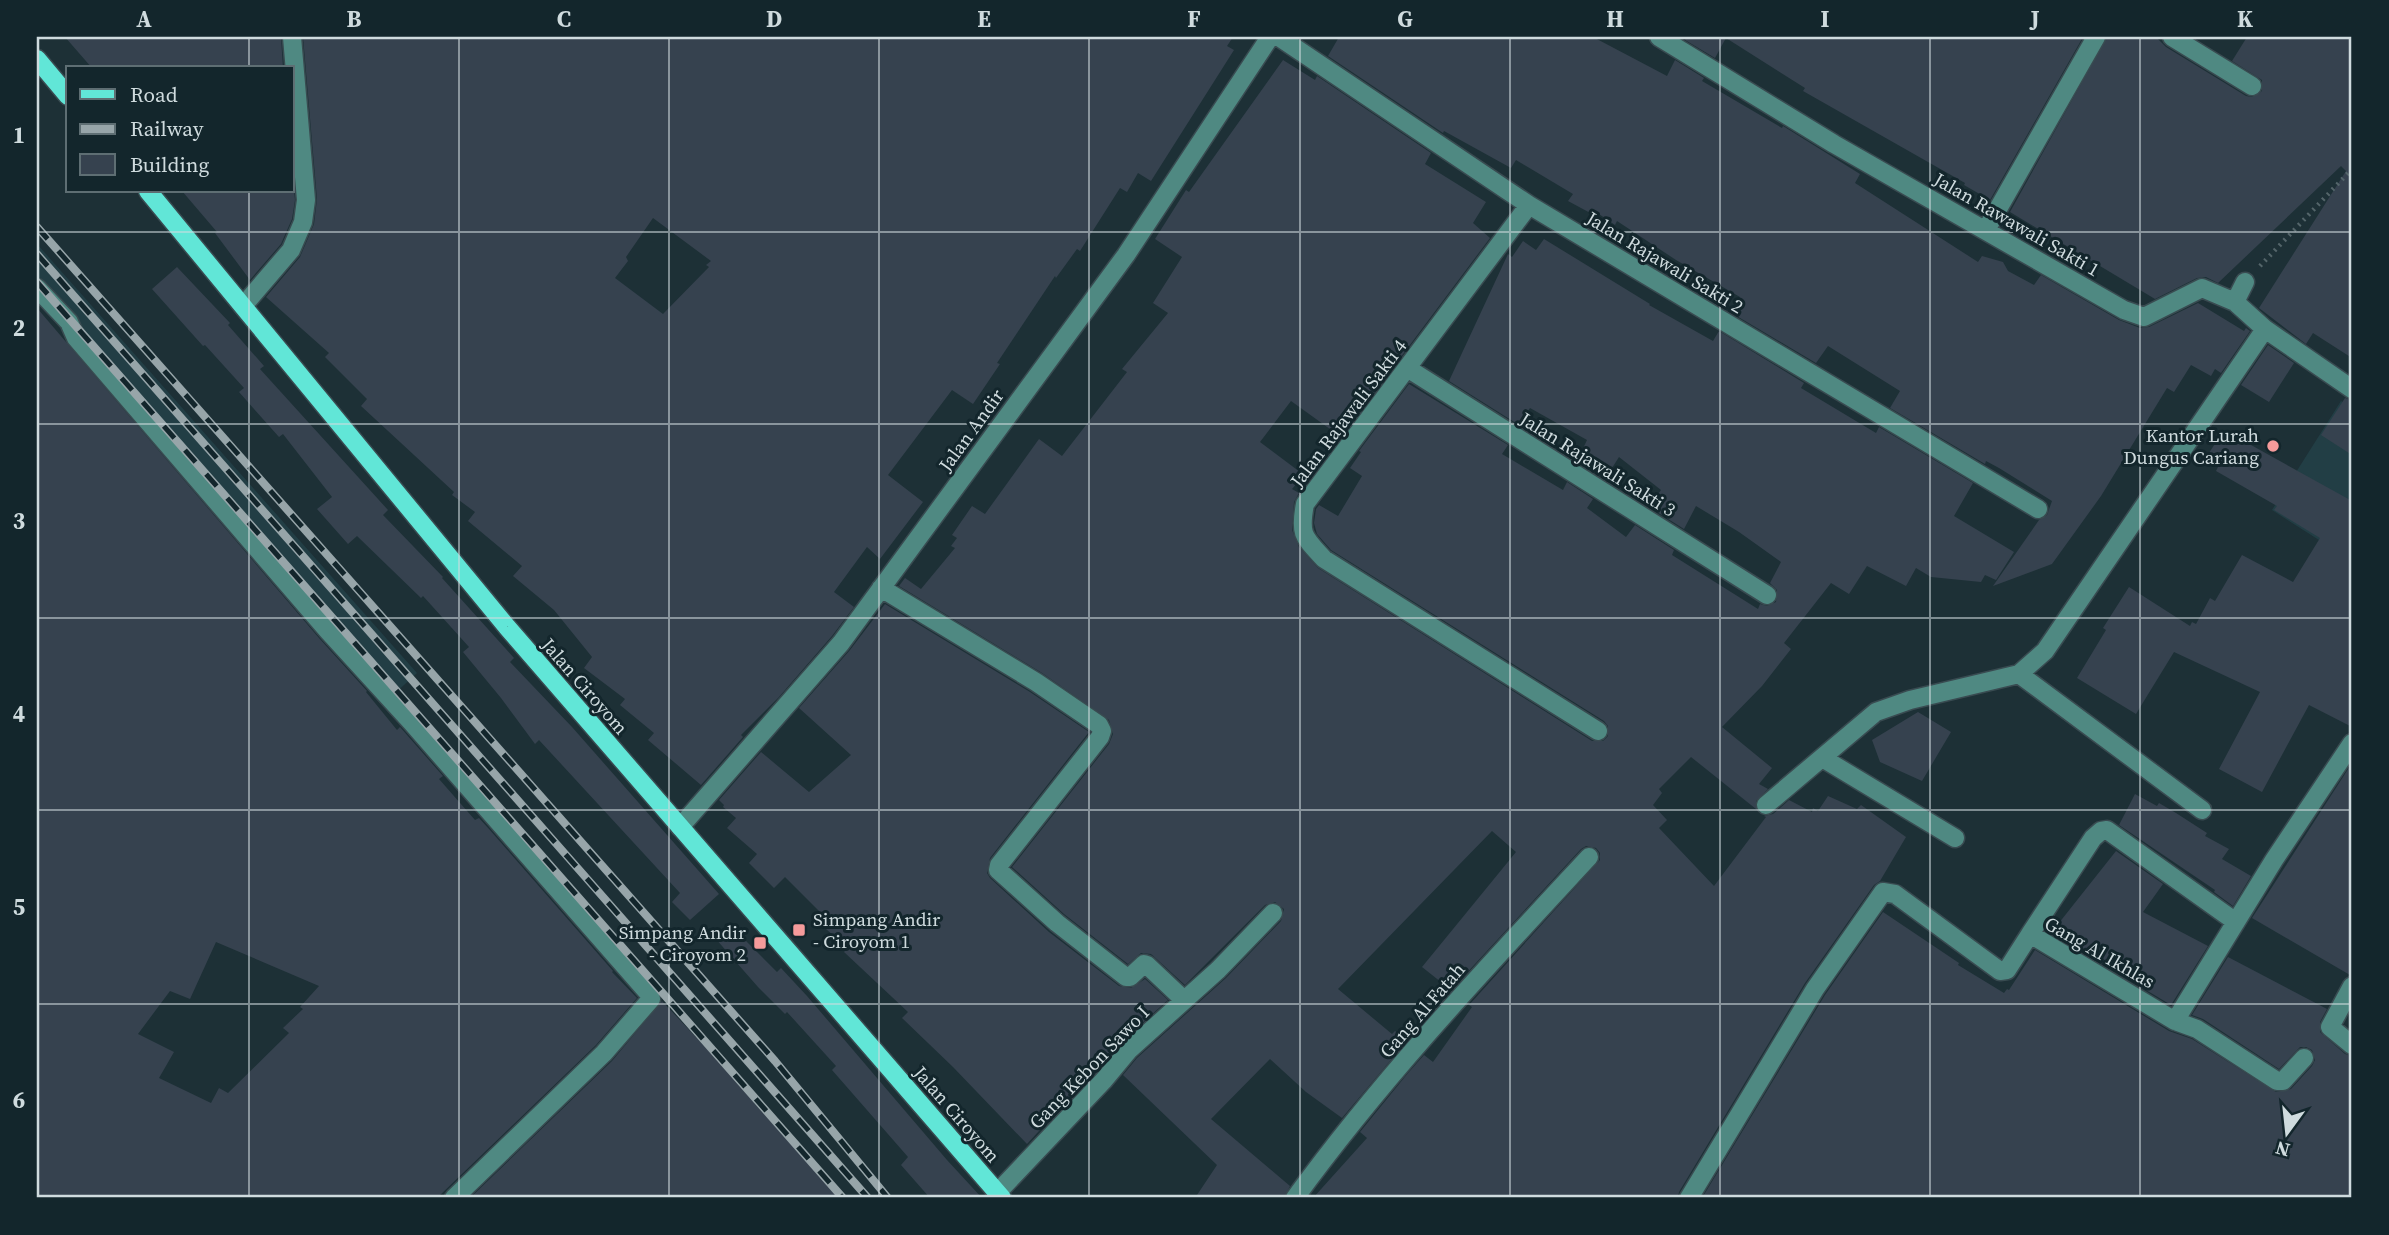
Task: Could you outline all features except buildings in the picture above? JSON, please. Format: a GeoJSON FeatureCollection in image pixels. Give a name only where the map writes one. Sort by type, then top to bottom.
{"type":"FeatureCollection","features":[{"type":"Feature","properties":{"kind":"main road"},"geometry":{"type":"LineString","coordinates":[[37,59],[66,94]]}},
{"type":"Feature","properties":{"kind":"main road","name":"Jalan Ciroyom"},"geometry":{"type":"LineString","coordinates":[[149,192],[507,627],[1000,1196]]}},
{"type":"Feature","properties":{"kind":"street"},"geometry":{"type":"LineString","coordinates":[[243,306],[291,250],[303,222],[306,200],[292,37]]}},
{"type":"Feature","properties":{"kind":"street","name":"Jalan Andir"},"geometry":{"type":"LineString","coordinates":[[680,827],[841,643],[1126,255],[1270,37]]}},
{"type":"Feature","properties":{"kind":"street","name":"Jalan Rajawali Sakti 2"},"geometry":{"type":"LineString","coordinates":[[1279,37],[1529,205],[2038,509]]}},
{"type":"Feature","properties":{"kind":"street","name":"Jalan Rawawali Sakti 1"},"geometry":{"type":"LineString","coordinates":[[1659,37],[1834,144],[2124,310],[2144,317],[2202,288],[2235,302],[2265,329],[2352,389]]}},
{"type":"Feature","properties":{"kind":"street"},"geometry":{"type":"LineString","coordinates":[[1986,230],[2096,37]]}},
{"type":"Feature","properties":{"kind":"street"},"geometry":{"type":"LineString","coordinates":[[2172,37],[2252,86]]}},
{"type":"Feature","properties":{"kind":"street","name":"Jalan Rajawali Sakti 4"},"geometry":{"type":"LineString","coordinates":[[1529,205],[1305,504],[1301,526],[1309,542],[1324,559],[1598,731]]}},
{"type":"Feature","properties":{"kind":"street"},"geometry":{"type":"LineString","coordinates":[[2235,302],[2245,282]]}},
{"type":"Feature","properties":{"kind":"street"},"geometry":{"type":"LineString","coordinates":[[37,288],[69,323],[76,338],[318,620],[412,723],[650,995],[651,999],[604,1052],[454,1198]]}},
{"type":"Feature","properties":{"kind":"street"},"geometry":{"type":"LineString","coordinates":[[1766,805],[1877,712],[2019,674],[2045,651],[2265,329]]}},
{"type":"Feature","properties":{"kind":"street","name":"Jalan Rajawali Sakti 3"},"geometry":{"type":"LineString","coordinates":[[1407,368],[1767,595]]}},
{"type":"Feature","properties":{"kind":"street"},"geometry":{"type":"LineString","coordinates":[[881,588],[1036,682],[1099,725],[1102,731],[1100,737],[999,865],[998,870],[1057,923],[1126,977],[1130,977],[1144,964],[1147,965],[1184,1000]]}},
{"type":"Feature","properties":{"kind":"street"},"geometry":{"type":"LineString","coordinates":[[2019,674],[2202,810]]}},
{"type":"Feature","properties":{"kind":"street"},"geometry":{"type":"LineString","coordinates":[[2175,1021],[2274,860],[2352,743]]}},
{"type":"Feature","properties":{"kind":"street"},"geometry":{"type":"LineString","coordinates":[[1824,759],[1955,838]]}},
{"type":"Feature","properties":{"kind":"street"},"geometry":{"type":"LineString","coordinates":[[2029,934],[2093,838],[2101,831],[2107,830],[2236,922]]}},
{"type":"Feature","properties":{"kind":"street","name":"Gang Al Fatah"},"geometry":{"type":"LineString","coordinates":[[1295,1198],[1346,1129],[1493,961],[1589,857]]}},
{"type":"Feature","properties":{"kind":"street","name":"Gang Al Ikhlas"},"geometry":{"type":"LineString","coordinates":[[1689,1198],[1815,989],[1883,892],[1895,894],[2000,971],[2007,970],[2029,934],[2175,1021],[2188,1024],[2218,1041],[2277,1080],[2283,1081],[2304,1058]]}},
{"type":"Feature","properties":{"kind":"street","name":"Gang Kebon Sawo I"},"geometry":{"type":"LineString","coordinates":[[1000,1196],[1129,1050],[1217,970],[1273,913]]}},
{"type":"Feature","properties":{"kind":"street"},"geometry":{"type":"LineString","coordinates":[[2352,986],[2330,1027],[2352,1045]]}},
{"type":"Feature","properties":{"kind":"path"},"geometry":{"type":"LineString","coordinates":[[2245,282],[2352,169]]}},
{"type":"Feature","properties":{"kind":"shaded area"},"geometry":{"type":"Polygon","coordinates":[[[37,244],[417,673],[392,696],[37,290],[37,244]]]}},
{"type":"Feature","properties":{"kind":"shaded area"},"geometry":{"type":"Polygon","coordinates":[[[2341,401],[2352,408],[2352,561],[2272,510],[2341,401]]]}},
{"type":"Feature","properties":{"kind":"railway"},"geometry":{"type":"LineString","coordinates":[[37,227],[775,1061],[888,1198]]}},
{"type":"Feature","properties":{"kind":"railway"},"geometry":{"type":"LineString","coordinates":[[37,254],[868,1198]]}},
{"type":"Feature","properties":{"kind":"railway"},"geometry":{"type":"LineString","coordinates":[[37,282],[843,1198]]}},
{"type":"Feature","properties":{"kind":"place","name":"Kantor Lurah Dungus Cariang"},"geometry":{"type":"Point","coordinates":[2273,446]}},
{"type":"Feature","properties":{"kind":"place","name":"Simpang Andir - Ciroyom 1"},"geometry":{"type":"Point","coordinates":[799,930]}},
{"type":"Feature","properties":{"kind":"place","name":"Simpang Andir - Ciroyom 2"},"geometry":{"type":"Point","coordinates":[760,943]}}]}
